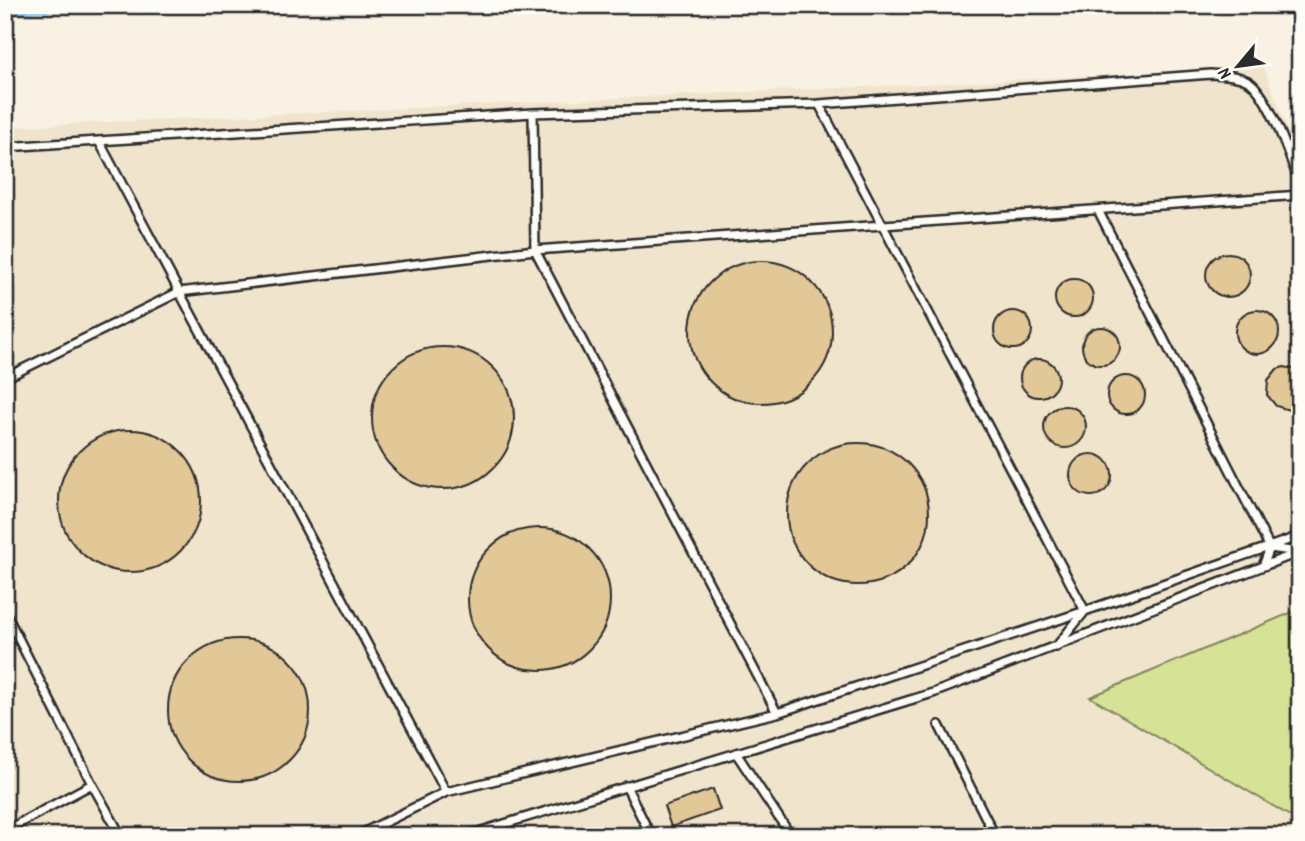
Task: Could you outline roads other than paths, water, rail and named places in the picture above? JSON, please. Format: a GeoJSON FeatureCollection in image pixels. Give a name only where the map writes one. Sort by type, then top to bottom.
{"type":"FeatureCollection","features":[{"type":"Feature","properties":{"kind":"lane"},"geometry":{"type":"LineString","coordinates":[[5,147],[100,143],[533,113],[819,104],[1211,74],[1230,75],[1250,82],[1266,100],[1300,183]]}},
{"type":"Feature","properties":{"kind":"lane"},"geometry":{"type":"LineString","coordinates":[[819,104],[1085,611]]}},
{"type":"Feature","properties":{"kind":"lane"},"geometry":{"type":"LineString","coordinates":[[533,113],[536,250],[777,713]]}},
{"type":"Feature","properties":{"kind":"lane"},"geometry":{"type":"LineString","coordinates":[[100,143],[446,792]]}},
{"type":"Feature","properties":{"kind":"lane"},"geometry":{"type":"LineString","coordinates":[[5,378],[179,292],[536,250],[1300,195]]}},
{"type":"Feature","properties":{"kind":"lane"},"geometry":{"type":"LineString","coordinates":[[1098,210],[1270,548],[1263,566]]}},
{"type":"Feature","properties":{"kind":"lane"},"geometry":{"type":"LineString","coordinates":[[357,836],[446,792],[777,713],[1085,611],[1300,536]]}},
{"type":"Feature","properties":{"kind":"lane"},"geometry":{"type":"LineString","coordinates":[[1270,548],[1300,552]]}},
{"type":"Feature","properties":{"kind":"lane"},"geometry":{"type":"LineString","coordinates":[[465,836],[933,693],[1300,552]]}},
{"type":"Feature","properties":{"kind":"lane"},"geometry":{"type":"LineString","coordinates":[[1056,647],[1085,611]]}},
{"type":"Feature","properties":{"kind":"lane"},"geometry":{"type":"LineString","coordinates":[[5,612],[121,836]]}},
{"type":"Feature","properties":{"kind":"lane"},"geometry":{"type":"LineString","coordinates":[[939,725],[995,836]]}},
{"type":"Feature","properties":{"kind":"lane"},"geometry":{"type":"LineString","coordinates":[[736,753],[791,836]]}},
{"type":"Feature","properties":{"kind":"lane"},"geometry":{"type":"LineString","coordinates":[[5,831],[92,784]]}},
{"type":"Feature","properties":{"kind":"lane"},"geometry":{"type":"LineString","coordinates":[[626,786],[651,836]]}},
{"type":"Feature","properties":{"kind":"waterway"},"geometry":{"type":"LineString","coordinates":[[5,9],[58,5]]}}]}
